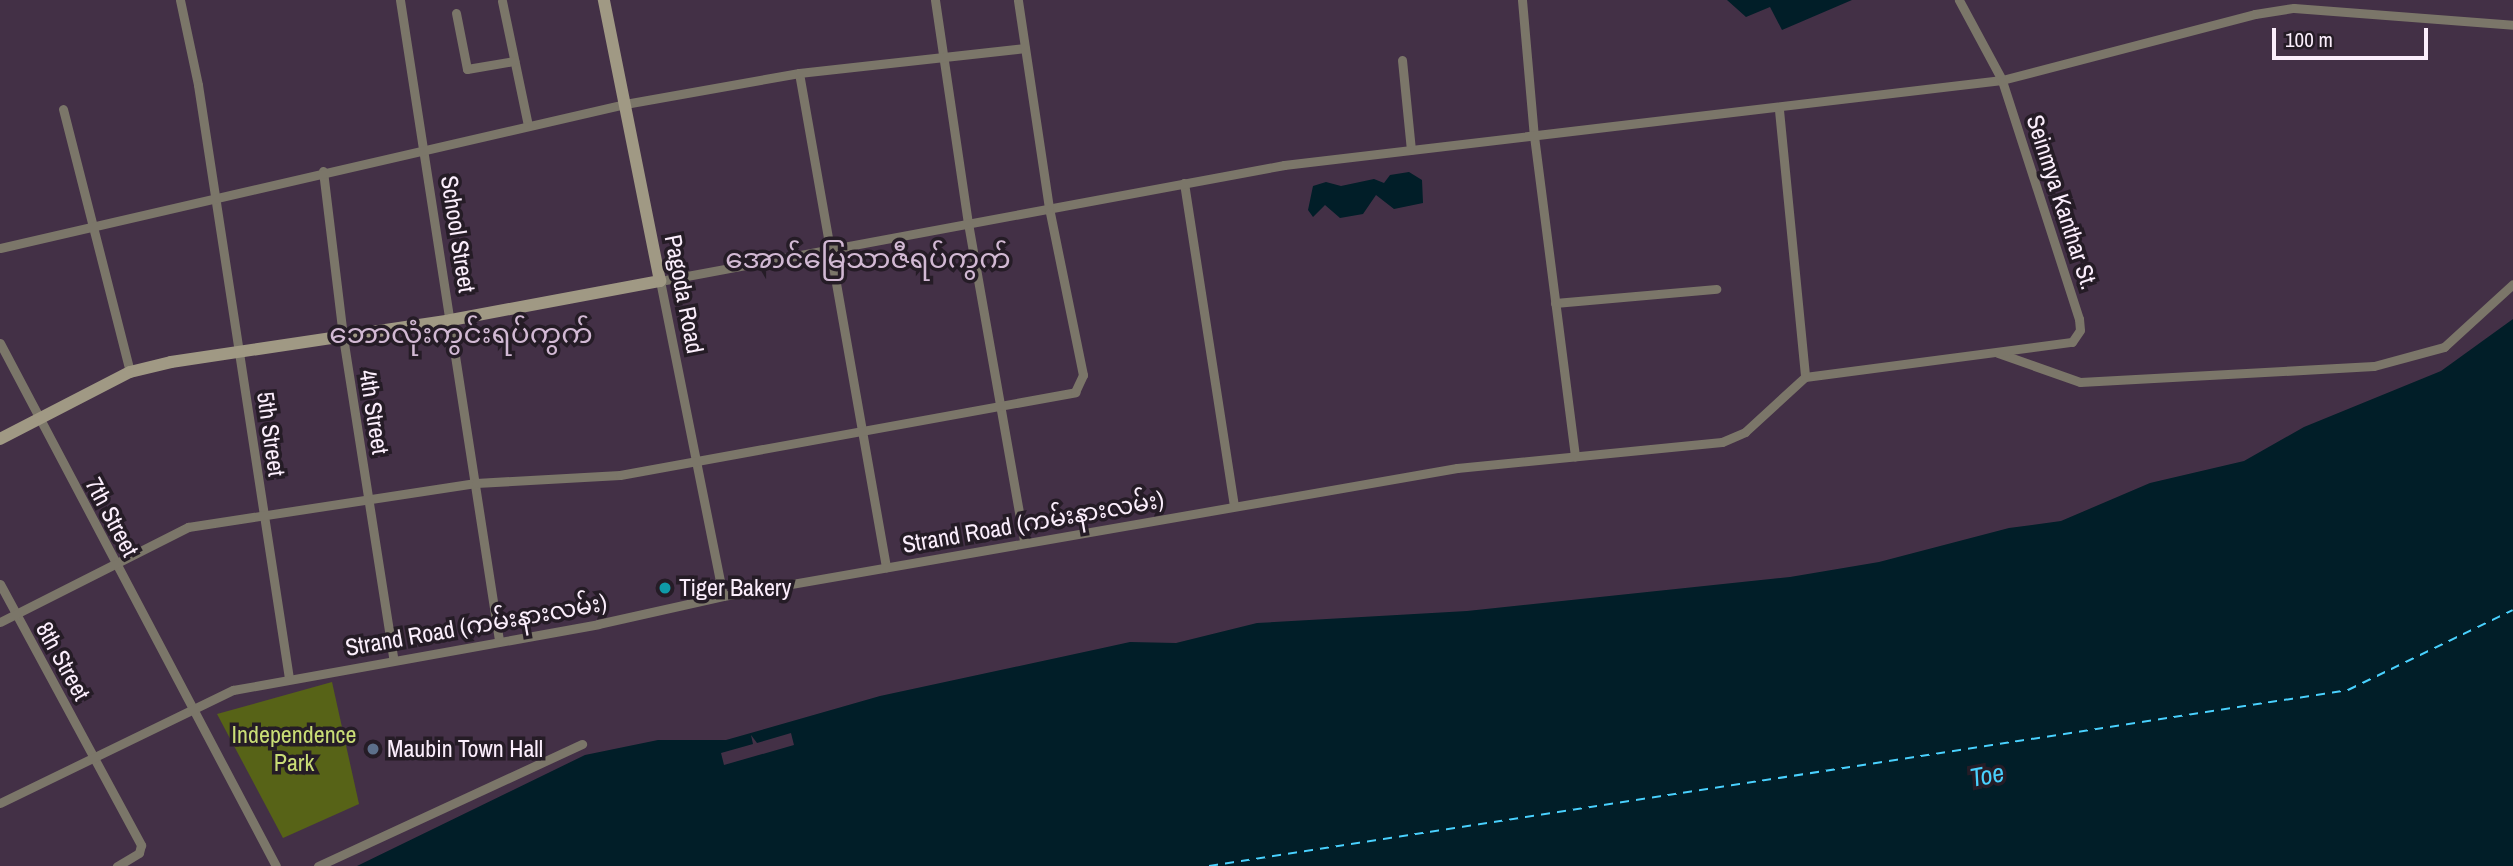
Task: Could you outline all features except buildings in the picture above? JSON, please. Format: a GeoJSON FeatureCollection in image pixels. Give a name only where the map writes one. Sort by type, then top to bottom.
{"type":"FeatureCollection","features":[{"type":"Feature","properties":{"kind":"main road","name":"Pagoda Road"},"geometry":{"type":"LineString","coordinates":[[604,0],[660,281]]}},
{"type":"Feature","properties":{"kind":"main road"},"geometry":{"type":"LineString","coordinates":[[0,439],[130,373],[240,352],[451,320],[660,281]]}},
{"type":"Feature","properties":{"kind":"street","name":"5th Street"},"geometry":{"type":"LineString","coordinates":[[180,0],[240,352],[262,514],[289,678]]}},
{"type":"Feature","properties":{"kind":"street","name":"School Street"},"geometry":{"type":"LineString","coordinates":[[400,0],[425,147],[499,640]]}},
{"type":"Feature","properties":{"kind":"street"},"geometry":{"type":"LineString","coordinates":[[935,0],[968,223],[1024,542]]}},
{"type":"Feature","properties":{"kind":"street"},"geometry":{"type":"LineString","coordinates":[[0,622],[188,527],[476,483],[620,475],[1075,393],[1081,384],[1049,208],[1018,0]]}},
{"type":"Feature","properties":{"kind":"street"},"geometry":{"type":"LineString","coordinates":[[1522,0],[1534,136],[1575,456]]}},
{"type":"Feature","properties":{"kind":"street","name":"Seinmya Kanthar St."},"geometry":{"type":"LineString","coordinates":[[1959,0],[2002,80],[2079,319],[2077,337],[2061,345],[1996,352]]}},
{"type":"Feature","properties":{"kind":"street"},"geometry":{"type":"LineString","coordinates":[[502,1],[528,125]]}},
{"type":"Feature","properties":{"kind":"street"},"geometry":{"type":"LineString","coordinates":[[660,281],[1184,183],[1410,150],[1779,110],[2002,80],[2294,4],[2513,25]]}},
{"type":"Feature","properties":{"kind":"street"},"geometry":{"type":"LineString","coordinates":[[456,13],[467,69],[514,61]]}},
{"type":"Feature","properties":{"kind":"street"},"geometry":{"type":"LineString","coordinates":[[0,248],[425,147],[625,104],[799,73],[1025,48]]}},
{"type":"Feature","properties":{"kind":"street"},"geometry":{"type":"LineString","coordinates":[[1402,60],[1410,150]]}},
{"type":"Feature","properties":{"kind":"street"},"geometry":{"type":"LineString","coordinates":[[799,73],[886,567]]}},
{"type":"Feature","properties":{"kind":"street"},"geometry":{"type":"LineString","coordinates":[[64,110],[130,373]]}},
{"type":"Feature","properties":{"kind":"street"},"geometry":{"type":"LineString","coordinates":[[1779,110],[1805,377],[1996,352],[2080,382],[2374,366],[2444,347],[2513,284]]}},
{"type":"Feature","properties":{"kind":"street","name":"4th Street"},"geometry":{"type":"LineString","coordinates":[[323,171],[343,337],[393,658]]}},
{"type":"Feature","properties":{"kind":"street"},"geometry":{"type":"LineString","coordinates":[[1184,183],[1234,506]]}},
{"type":"Feature","properties":{"kind":"street","name":"Pagoda Road"},"geometry":{"type":"LineString","coordinates":[[660,281],[723,596]]}},
{"type":"Feature","properties":{"kind":"street"},"geometry":{"type":"LineString","coordinates":[[1556,303],[1716,289]]}},
{"type":"Feature","properties":{"kind":"street","name":"7th Street"},"geometry":{"type":"LineString","coordinates":[[0,343],[276,866]]}},
{"type":"Feature","properties":{"kind":"street","name":"Strand Road (ကမ်းနားလမ်း)"},"geometry":{"type":"LineString","coordinates":[[0,803],[233,690],[723,596],[1457,468],[1722,442],[1745,432],[1805,377]]}},
{"type":"Feature","properties":{"kind":"street","name":"8th Street"},"geometry":{"type":"LineString","coordinates":[[0,584],[141,845],[139,853],[117,866]]}},
{"type":"Feature","properties":{"kind":"street"},"geometry":{"type":"LineString","coordinates":[[318,866],[582,744]]}},
{"type":"Feature","properties":{"kind":"green space","name":"Independence Park"},"geometry":{"type":"Polygon","coordinates":[[[332,682],[359,804],[283,838],[217,714],[332,682]]]}},
{"type":"Feature","properties":{"kind":"water"},"geometry":{"type":"Polygon","coordinates":[[[1727,0],[1852,0],[1782,30],[1770,7],[1746,17],[1727,0]]]}},
{"type":"Feature","properties":{"kind":"water"},"geometry":{"type":"Polygon","coordinates":[[[1409,172],[1422,180],[1423,203],[1394,209],[1376,195],[1363,214],[1340,218],[1325,205],[1313,217],[1308,210],[1313,186],[1326,182],[1341,186],[1374,179],[1384,183],[1390,175],[1409,172]]]}},
{"type":"Feature","properties":{"kind":"water","name":"Toe"},"geometry":{"type":"Polygon","coordinates":[[[2513,319],[2513,866],[357,866],[585,755],[658,740],[726,740],[880,696],[1130,642],[1176,643],[1257,623],[1467,611],[1790,577],[1879,562],[2009,528],[2061,521],[2150,483],[2244,461],[2304,427],[2441,371],[2513,319]]]}},
{"type":"Feature","properties":{"kind":"pier"},"geometry":{"type":"Polygon","coordinates":[[[791,733],[794,745],[724,765],[721,753],[753,744],[751,735],[757,743],[791,733]]]}},
{"type":"Feature","properties":{"kind":"ferry route"},"geometry":{"type":"LineString","coordinates":[[1209,866],[2348,690],[2513,610]]}},
{"type":"Feature","properties":{"kind":"place","name":"Tiger Bakery"},"geometry":{"type":"Point","coordinates":[665,588]}},
{"type":"Feature","properties":{"kind":"place","name":"Maubin Town Hall"},"geometry":{"type":"Point","coordinates":[373,749]}},
{"type":"Feature","properties":{"kind":"district","name":"အောင်မြေသာဇီရပ်ကွက်"},"geometry":{"type":"Point","coordinates":[868,258]}},
{"type":"Feature","properties":{"kind":"district","name":"ဘောလုံးကွင်းရပ်ကွက်"},"geometry":{"type":"Point","coordinates":[461,333]}}]}
